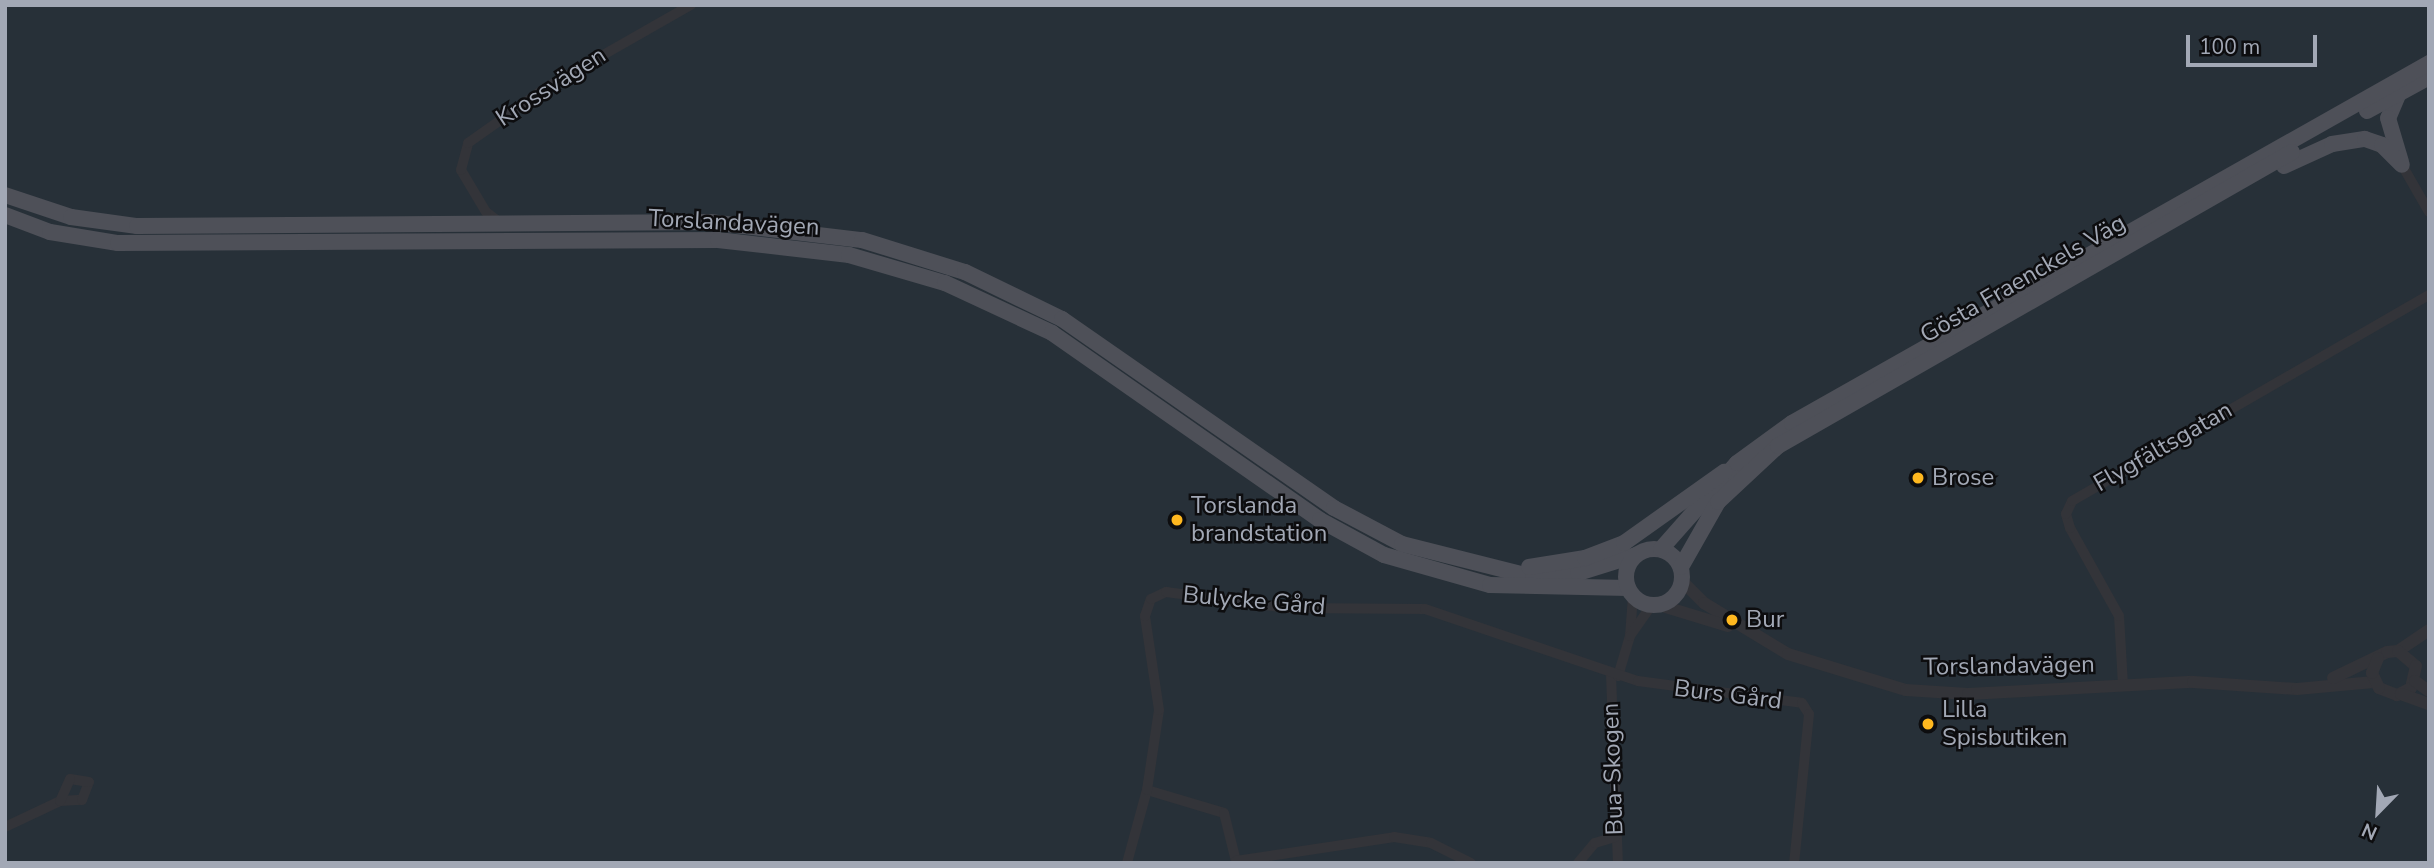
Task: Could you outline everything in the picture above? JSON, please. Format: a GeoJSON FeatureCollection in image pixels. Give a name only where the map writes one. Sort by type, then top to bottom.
{"type":"FeatureCollection","features":[{"type":"Feature","properties":{"kind":"main road","name":"Gösta Fraenckels Väg"},"geometry":{"type":"LineString","coordinates":[[1645,531],[1792,423],[2429,63]]}},
{"type":"Feature","properties":{"kind":"main road","name":"Gösta Fraenckels Väg"},"geometry":{"type":"LineString","coordinates":[[1682,575],[1718,502],[1778,446],[2429,77]]}},
{"type":"Feature","properties":{"kind":"main road"},"geometry":{"type":"LineString","coordinates":[[2402,92],[2388,118],[2402,165]]}},
{"type":"Feature","properties":{"kind":"main road"},"geometry":{"type":"LineString","coordinates":[[2246,180],[2318,149],[2356,140],[2376,142],[2402,165]]}},
{"type":"Feature","properties":{"kind":"main road","name":"Torslandavägen"},"geometry":{"type":"LineString","coordinates":[[5,195],[64,216],[137,226],[771,225],[929,259],[1074,326],[1356,522],[1412,548],[1474,565],[1550,577],[1661,549],[1682,575]]}},
{"type":"Feature","properties":{"kind":"main road","name":"Torslandavägen"},"geometry":{"type":"LineString","coordinates":[[5,215],[50,232],[118,243],[718,240],[849,255],[945,283],[1052,333],[1374,551],[1490,585],[1631,592],[1656,605]]}},
{"type":"Feature","properties":{"kind":"main road","name":"Gösta Fraenckels Väg"},"geometry":{"type":"LineString","coordinates":[[1661,549],[1734,467]]}},
{"type":"Feature","properties":{"kind":"main road","name":"Torslandavägen"},"geometry":{"type":"LineString","coordinates":[[1474,565],[1564,563],[1645,531]]}},
{"type":"Feature","properties":{"kind":"main road"},"geometry":{"type":"LineString","coordinates":[[1631,592],[1627,570],[1636,555]]}},
{"type":"Feature","properties":{"kind":"main road"},"geometry":{"type":"LineString","coordinates":[[1656,605],[1673,599],[1682,575]]}},
{"type":"Feature","properties":{"kind":"street","name":"Krossvägen"},"geometry":{"type":"LineString","coordinates":[[503,224],[475,198],[459,163],[471,140],[558,81],[691,5]]}},
{"type":"Feature","properties":{"kind":"street"},"geometry":{"type":"LineString","coordinates":[[2402,165],[2429,212]]}},
{"type":"Feature","properties":{"kind":"street"},"geometry":{"type":"LineString","coordinates":[[461,224],[473,214],[475,198]]}},
{"type":"Feature","properties":{"kind":"street","name":"Flygfältsgatan"},"geometry":{"type":"LineString","coordinates":[[2123,685],[2119,616],[2070,528],[2066,514],[2071,501],[2429,295]]}},
{"type":"Feature","properties":{"kind":"street","name":"Torslandavägen"},"geometry":{"type":"LineString","coordinates":[[1682,575],[1757,638]]}},
{"type":"Feature","properties":{"kind":"street"},"geometry":{"type":"LineString","coordinates":[[1630,636],[1631,592]]}},
{"type":"Feature","properties":{"kind":"street","name":"Bulycke Gård"},"geometry":{"type":"LineString","coordinates":[[1126,863],[1147,790],[1159,709],[1145,616],[1157,593],[1288,608],[1425,609],[1614,675]]}},
{"type":"Feature","properties":{"kind":"street"},"geometry":{"type":"LineString","coordinates":[[1614,675],[1630,636],[1656,605]]}},
{"type":"Feature","properties":{"kind":"street","name":"Torslandavägen"},"geometry":{"type":"LineString","coordinates":[[1656,605],[1757,638],[1822,669],[1906,690],[2325,679],[2378,658]]}},
{"type":"Feature","properties":{"kind":"street"},"geometry":{"type":"LineString","coordinates":[[2423,633],[2403,653],[2378,658],[2374,682],[2385,693],[2401,694],[2429,704]]}},
{"type":"Feature","properties":{"kind":"street"},"geometry":{"type":"LineString","coordinates":[[2403,653],[2416,681],[2429,691]]}},
{"type":"Feature","properties":{"kind":"street","name":"Bua-Skogen"},"geometry":{"type":"LineString","coordinates":[[1614,675],[1615,836],[1618,863]]}},
{"type":"Feature","properties":{"kind":"street","name":"Burs Gård"},"geometry":{"type":"LineString","coordinates":[[1614,675],[1807,707],[1794,863]]}},
{"type":"Feature","properties":{"kind":"street"},"geometry":{"type":"LineString","coordinates":[[2401,694],[2416,681]]}},
{"type":"Feature","properties":{"kind":"street","name":"Torslandavägen"},"geometry":{"type":"LineString","coordinates":[[2231,683],[2297,689],[2374,682]]}},
{"type":"Feature","properties":{"kind":"street"},"geometry":{"type":"LineString","coordinates":[[1147,790],[1224,813],[1236,861],[1394,837],[1431,843],[1471,863]]}},
{"type":"Feature","properties":{"kind":"street"},"geometry":{"type":"LineString","coordinates":[[5,827],[60,801]]}},
{"type":"Feature","properties":{"kind":"street"},"geometry":{"type":"LineString","coordinates":[[1578,863],[1595,842],[1615,836]]}},
{"type":"Feature","properties":{"kind":"shaded area"},"geometry":{"type":"Polygon","coordinates":[[[5,5],[2429,5],[2429,863],[5,863],[5,5]]]}},
{"type":"Feature","properties":{"kind":"place","name":"Brose"},"geometry":{"type":"Point","coordinates":[1918,478]}},
{"type":"Feature","properties":{"kind":"place","name":"Torslanda brandstation"},"geometry":{"type":"Point","coordinates":[1177,520]}},
{"type":"Feature","properties":{"kind":"place","name":"Bur"},"geometry":{"type":"Point","coordinates":[1732,620]}},
{"type":"Feature","properties":{"kind":"place","name":"Lilla Spisbutiken"},"geometry":{"type":"Point","coordinates":[1928,724]}}]}
